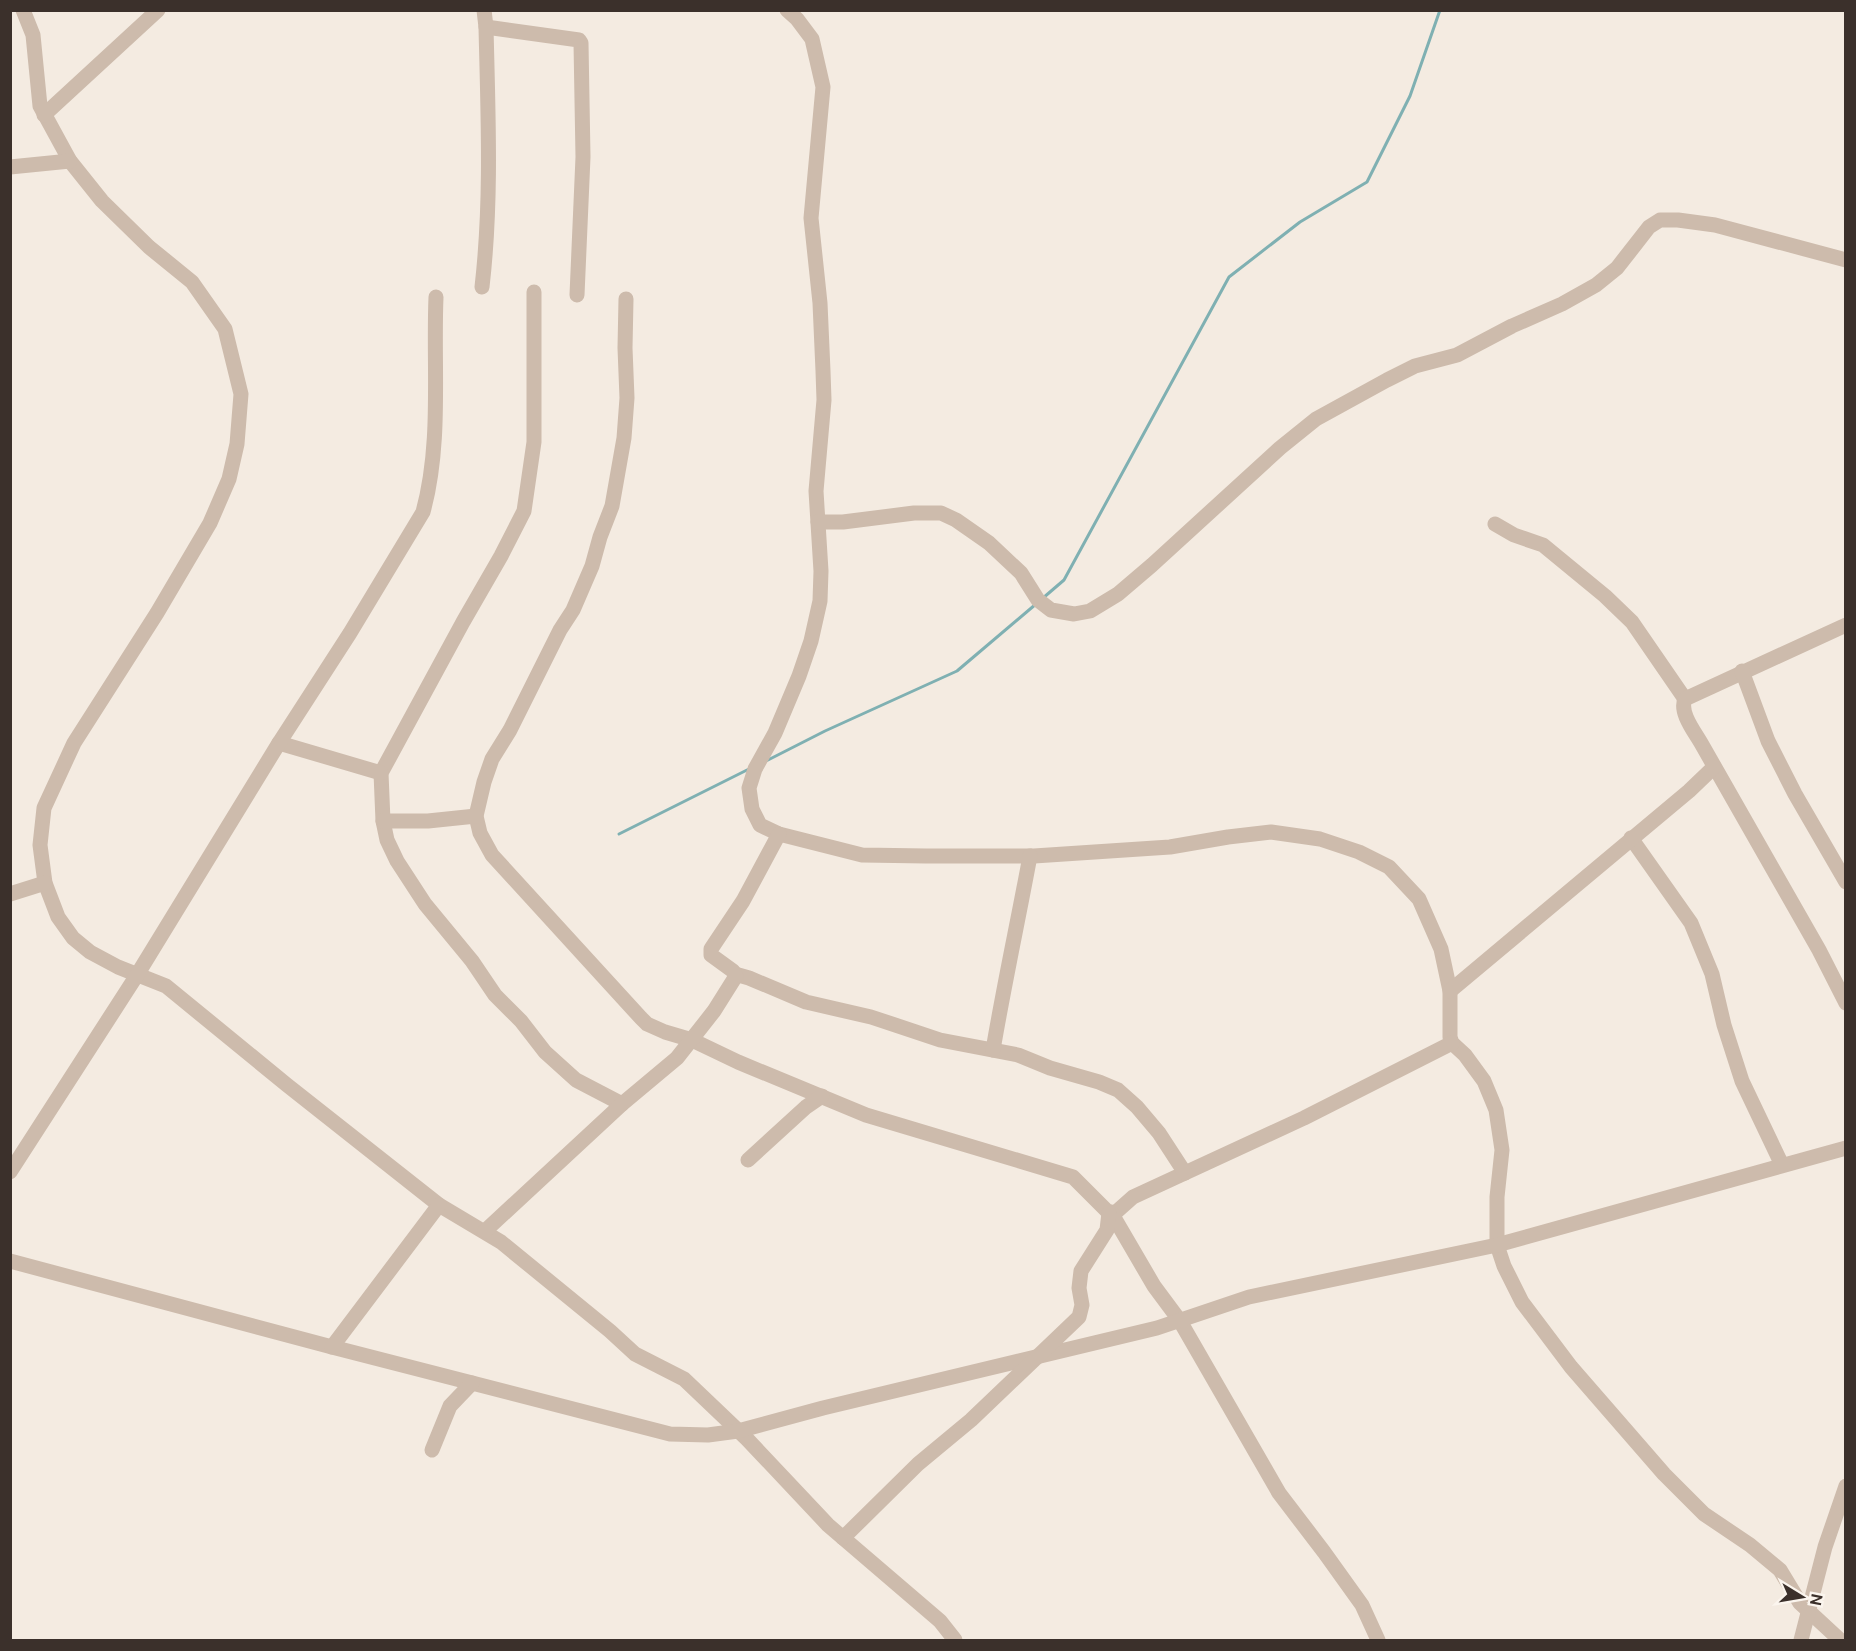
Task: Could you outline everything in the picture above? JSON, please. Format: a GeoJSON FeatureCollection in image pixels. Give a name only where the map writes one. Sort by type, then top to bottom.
{"type":"FeatureCollection","features":[{"type":"Feature","properties":{"kind":"street"},"geometry":{"type":"LineString","coordinates":[[23,10],[33,35],[40,106],[70,161],[102,201],[149,247],[192,282],[225,329],[241,394],[237,444],[229,479],[210,523],[157,613],[74,743],[44,808],[40,845],[45,883],[58,917],[73,938],[90,952],[118,967],[166,986],[287,1085],[439,1204],[485,1231],[561,1290],[635,1354],[684,1379],[789,1482],[828,1525],[940,1622],[955,1641]]}},
{"type":"Feature","properties":{"kind":"street"},"geometry":{"type":"LineString","coordinates":[[44,115],[158,10]]}},
{"type":"Feature","properties":{"kind":"street"},"geometry":{"type":"LineString","coordinates":[[482,287],[487,248],[489,172],[484,10]]}},
{"type":"Feature","properties":{"kind":"street"},"geometry":{"type":"LineString","coordinates":[[787,10],[812,39],[823,87],[811,218],[820,303],[823,390],[816,491],[821,571],[820,601],[811,640],[799,676],[775,733],[755,769],[749,788],[752,809],[760,825],[779,834],[862,855],[963,857],[1030,856],[1170,847],[1271,832],[1320,839],[1359,852],[1389,867],[1419,899],[1442,949],[1450,991],[1452,1043],[1465,1055],[1484,1081],[1496,1110],[1502,1150],[1497,1197],[1497,1245],[1504,1266],[1522,1302],[1557,1350],[1664,1474],[1704,1514],[1750,1545],[1780,1570],[1800,1604],[1840,1641]]}},
{"type":"Feature","properties":{"kind":"street"},"geometry":{"type":"LineString","coordinates":[[486,27],[579,40],[581,43],[583,157],[576,295]]}},
{"type":"Feature","properties":{"kind":"street"},"geometry":{"type":"LineString","coordinates":[[10,167],[70,161]]}},
{"type":"Feature","properties":{"kind":"street"},"geometry":{"type":"LineString","coordinates":[[818,522],[843,522],[914,513],[941,513],[956,520],[989,543],[1021,573],[1038,600],[1051,610],[1074,614],[1090,611],[1118,594],[1280,448],[1316,419],[1416,366],[1457,355],[1596,285],[1617,268],[1649,227],[1660,220],[1715,225],[1845,260]]}},
{"type":"Feature","properties":{"kind":"street"},"geometry":{"type":"LineString","coordinates":[[534,292],[534,442],[524,511],[381,773],[382,821],[387,840],[397,861],[425,904],[472,961],[495,994],[545,1052],[576,1080],[622,1104]]}},
{"type":"Feature","properties":{"kind":"street"},"geometry":{"type":"LineString","coordinates":[[10,1172],[137,975],[423,512],[434,430],[436,297]]}},
{"type":"Feature","properties":{"kind":"street"},"geometry":{"type":"LineString","coordinates":[[626,299],[627,398],[624,438],[612,506],[592,566],[573,610],[560,630],[510,730],[492,759],[476,816],[480,832],[492,855],[647,1024],[692,1040],[738,1062],[866,1115],[1073,1177],[1111,1213],[1155,1286],[1180,1320],[1279,1493],[1362,1605],[1378,1641]]}},
{"type":"Feature","properties":{"kind":"street"},"geometry":{"type":"LineString","coordinates":[[1495,524],[1514,535],[1543,546],[1605,596],[1632,622],[1685,699]]}},
{"type":"Feature","properties":{"kind":"street"},"geometry":{"type":"LineString","coordinates":[[1845,625],[1685,699],[1683,703],[1683,710],[1819,950],[1845,1003]]}},
{"type":"Feature","properties":{"kind":"street"},"geometry":{"type":"LineString","coordinates":[[1742,672],[1768,741],[1845,882]]}},
{"type":"Feature","properties":{"kind":"street"},"geometry":{"type":"LineString","coordinates":[[279,743],[381,773]]}},
{"type":"Feature","properties":{"kind":"street"},"geometry":{"type":"LineString","coordinates":[[1450,991],[1689,791],[1714,767]]}},
{"type":"Feature","properties":{"kind":"street"},"geometry":{"type":"LineString","coordinates":[[382,821],[428,821],[476,816]]}},
{"type":"Feature","properties":{"kind":"street"},"geometry":{"type":"LineString","coordinates":[[779,834],[743,901],[711,949],[711,956],[735,974],[806,1002],[871,1017],[940,1040],[1018,1055],[1118,1090],[1137,1107],[1159,1133],[1185,1173]]}},
{"type":"Feature","properties":{"kind":"street"},"geometry":{"type":"LineString","coordinates":[[1631,838],[1691,923],[1712,974],[1724,1025],[1742,1081],[1782,1165]]}},
{"type":"Feature","properties":{"kind":"street"},"geometry":{"type":"LineString","coordinates":[[993,1050],[1004,980],[1030,856]]}},
{"type":"Feature","properties":{"kind":"street"},"geometry":{"type":"LineString","coordinates":[[10,894],[45,883]]}},
{"type":"Feature","properties":{"kind":"street"},"geometry":{"type":"LineString","coordinates":[[485,1231],[622,1104],[677,1058],[730,987],[735,974]]}},
{"type":"Feature","properties":{"kind":"street"},"geometry":{"type":"LineString","coordinates":[[1111,1213],[1116,1213],[1133,1197],[1365,1089],[1452,1043]]}},
{"type":"Feature","properties":{"kind":"street"},"geometry":{"type":"LineString","coordinates":[[748,1160],[806,1107],[822,1096]]}},
{"type":"Feature","properties":{"kind":"street"},"geometry":{"type":"LineString","coordinates":[[10,1261],[670,1434],[708,1435],[738,1431],[823,1408],[1157,1328],[1249,1298],[1497,1245],[1845,1148]]}},
{"type":"Feature","properties":{"kind":"street"},"geometry":{"type":"LineString","coordinates":[[332,1347],[439,1204]]}},
{"type":"Feature","properties":{"kind":"street"},"geometry":{"type":"LineString","coordinates":[[843,1538],[918,1464],[971,1420],[1079,1317],[1082,1305],[1079,1288],[1081,1271],[1107,1230],[1111,1213]]}},
{"type":"Feature","properties":{"kind":"street"},"geometry":{"type":"LineString","coordinates":[[432,1450],[450,1406],[472,1383]]}},
{"type":"Feature","properties":{"kind":"street"},"geometry":{"type":"LineString","coordinates":[[1801,1641],[1807,1611],[1845,1486]]}},
{"type":"Feature","properties":{"kind":"waterway"},"geometry":{"type":"LineString","coordinates":[[1043,598],[1064,580],[1229,277],[1300,222],[1367,182],[1410,96],[1440,10]]}},
{"type":"Feature","properties":{"kind":"waterway"},"geometry":{"type":"LineString","coordinates":[[766,761],[825,731],[957,671],[1036,604]]}},
{"type":"Feature","properties":{"kind":"waterway"},"geometry":{"type":"LineString","coordinates":[[619,834],[749,769]]}}]}
